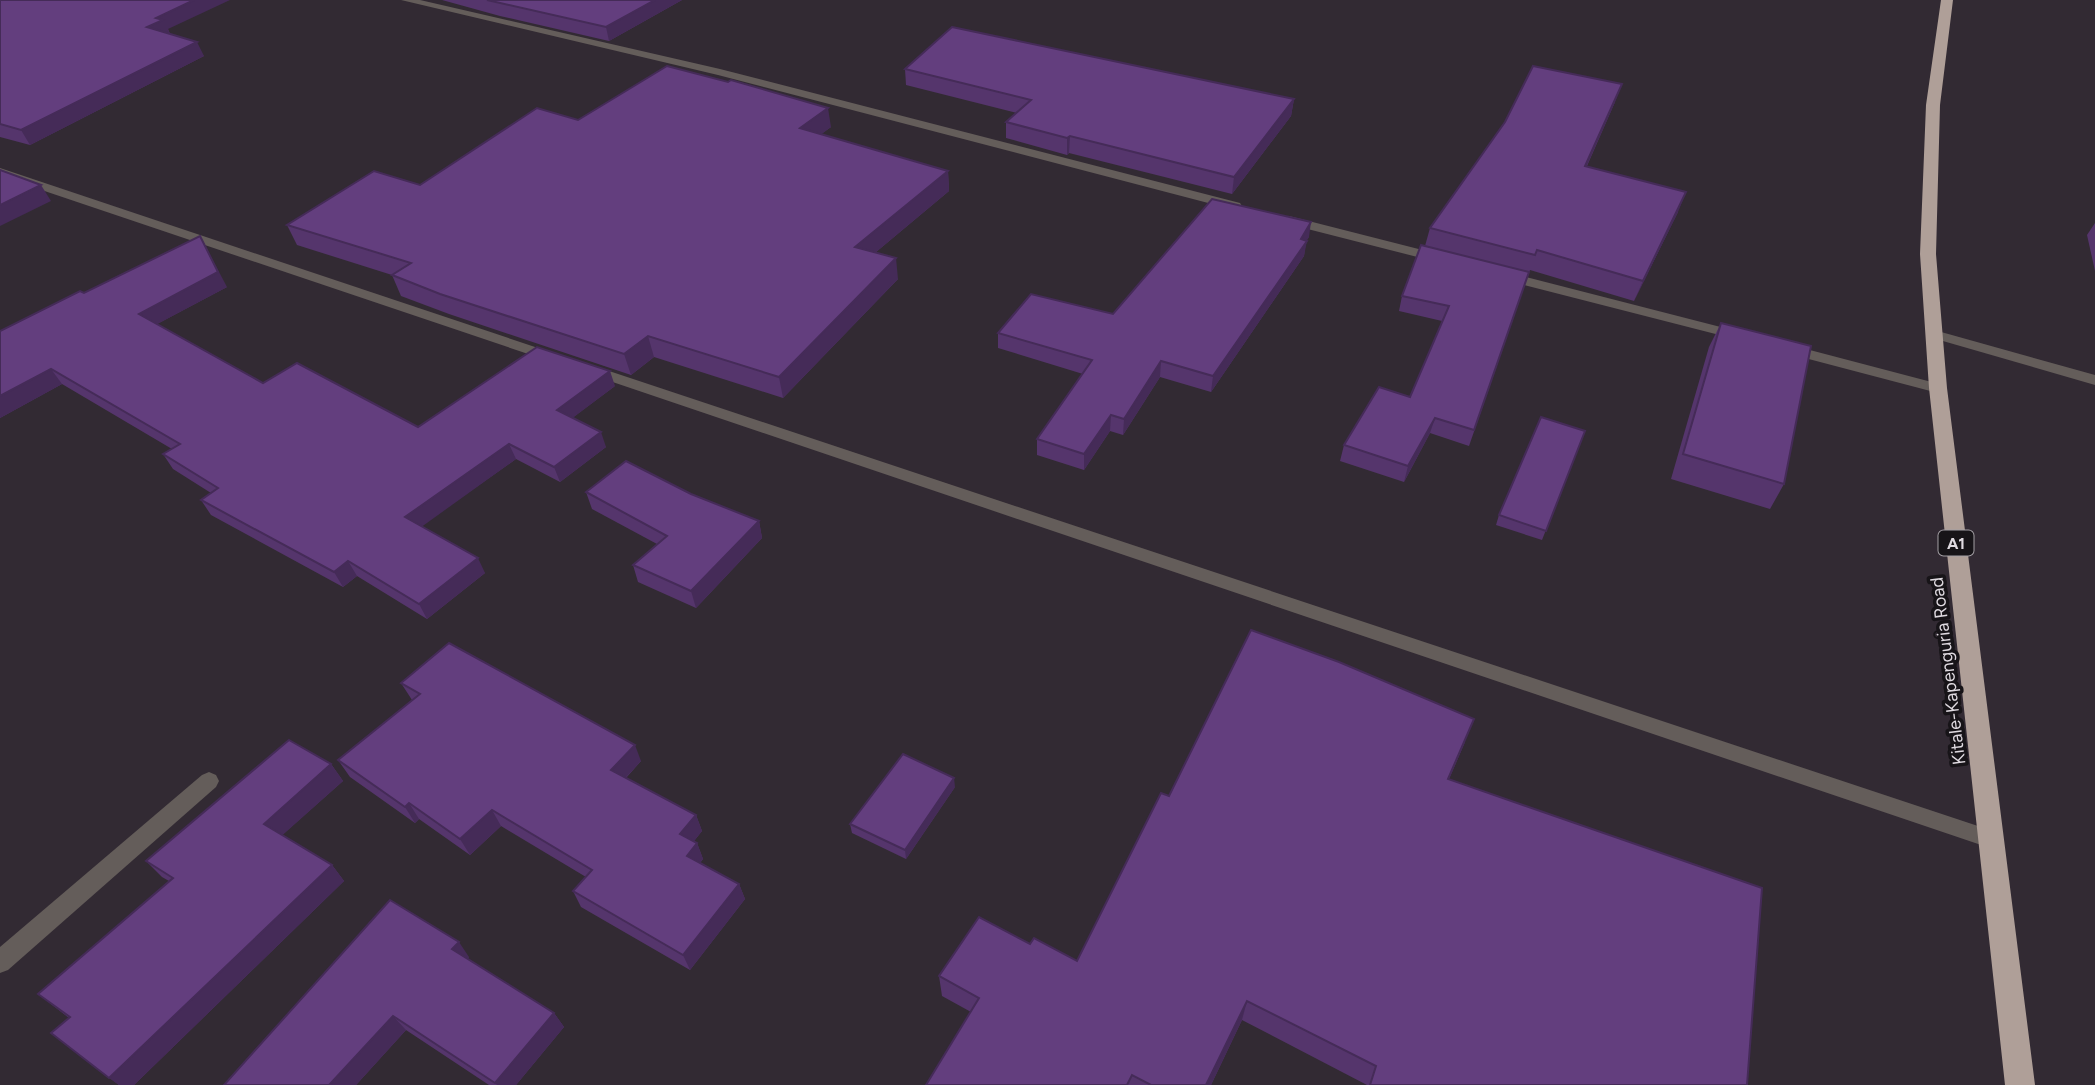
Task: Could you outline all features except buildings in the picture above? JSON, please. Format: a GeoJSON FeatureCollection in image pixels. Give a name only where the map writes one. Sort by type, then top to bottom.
{"type":"FeatureCollection","features":[{"type":"Feature","properties":{"kind":"highway","name":"Kitale-Kapenguria Road"},"geometry":{"type":"LineString","coordinates":[[1947,0],[1933,105],[1928,177],[1928,254],[1938,388],[2020,1085]]}},
{"type":"Feature","properties":{"kind":"street"},"geometry":{"type":"LineString","coordinates":[[406,0],[720,72],[1248,209]]}},
{"type":"Feature","properties":{"kind":"street"},"geometry":{"type":"LineString","coordinates":[[0,172],[1990,839]]}},
{"type":"Feature","properties":{"kind":"street"},"geometry":{"type":"LineString","coordinates":[[1275,216],[1451,262]]}},
{"type":"Feature","properties":{"kind":"street"},"geometry":{"type":"LineString","coordinates":[[1492,272],[1749,339]]}},
{"type":"Feature","properties":{"kind":"street"},"geometry":{"type":"LineString","coordinates":[[1934,334],[2095,380]]}},
{"type":"Feature","properties":{"kind":"street"},"geometry":{"type":"LineString","coordinates":[[1776,346],[1938,388]]}},
{"type":"Feature","properties":{"kind":"street"},"geometry":{"type":"LineString","coordinates":[[0,962],[209,781]]}}]}
